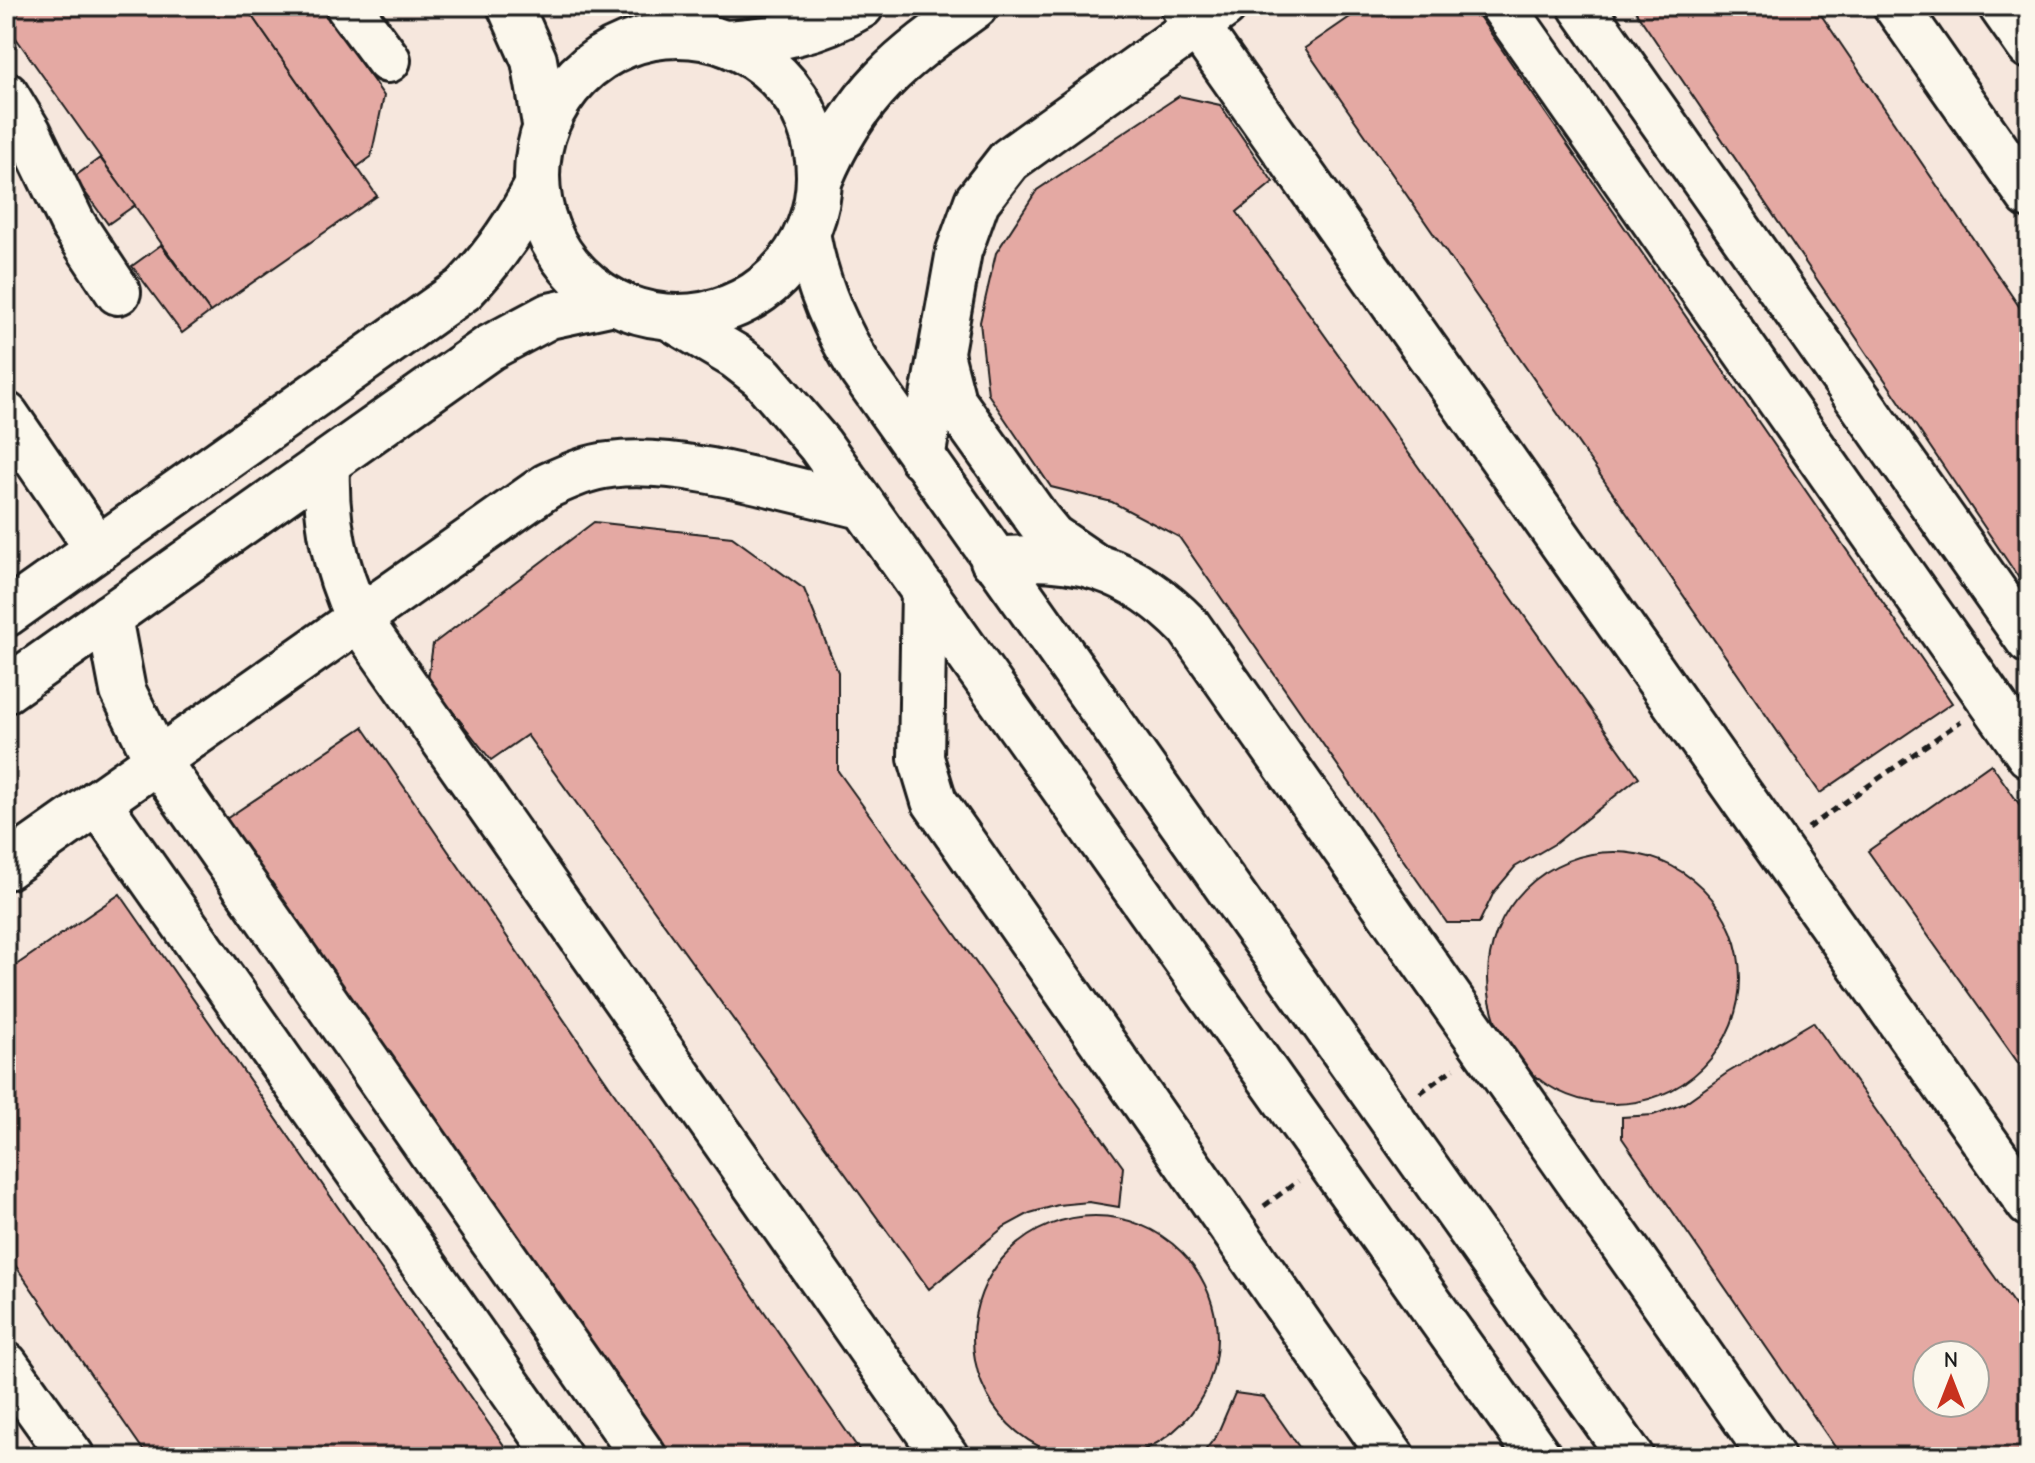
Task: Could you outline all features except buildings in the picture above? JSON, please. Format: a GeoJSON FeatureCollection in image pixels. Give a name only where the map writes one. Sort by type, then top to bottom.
{"type":"FeatureCollection","features":[{"type":"Feature","properties":{"kind":"street"},"geometry":{"type":"LineString","coordinates":[[348,6],[388,60]]}},
{"type":"Feature","properties":{"kind":"street"},"geometry":{"type":"LineString","coordinates":[[510,6],[534,60],[545,124]]}},
{"type":"Feature","properties":{"kind":"street"},"geometry":{"type":"LineString","coordinates":[[637,6],[758,59],[784,82],[804,111],[816,144],[820,179]]}},
{"type":"Feature","properties":{"kind":"street"},"geometry":{"type":"LineString","coordinates":[[861,6],[808,31],[767,40],[644,39],[602,56],[569,85],[545,124],[537,155],[536,188],[543,223],[560,255],[584,282],[614,302],[641,312],[669,317],[703,315],[736,304],[765,287],[790,262],[807,233],[820,179],[836,141],[858,106],[885,74],[975,6]]}},
{"type":"Feature","properties":{"kind":"street"},"geometry":{"type":"LineString","coordinates":[[1503,6],[2029,755]]}},
{"type":"Feature","properties":{"kind":"street"},"geometry":{"type":"LineString","coordinates":[[1581,6],[2029,641]]}},
{"type":"Feature","properties":{"kind":"street"},"geometry":{"type":"LineString","coordinates":[[1896,6],[2029,196]]}},
{"type":"Feature","properties":{"kind":"street"},"geometry":{"type":"LineString","coordinates":[[2001,6],[2029,46]]}},
{"type":"Feature","properties":{"kind":"street"},"geometry":{"type":"LineString","coordinates":[[922,458],[966,225],[991,180],[1009,160],[1202,13],[1778,849],[2029,1204]]}},
{"type":"Feature","properties":{"kind":"street"},"geometry":{"type":"LineString","coordinates":[[6,95],[35,144],[73,224],[118,292]]}},
{"type":"Feature","properties":{"kind":"street"},"geometry":{"type":"LineString","coordinates":[[6,614],[464,289],[509,236],[536,188]]}},
{"type":"Feature","properties":{"kind":"street"},"geometry":{"type":"LineString","coordinates":[[807,233],[816,277],[831,319],[862,371],[1631,1457]]}},
{"type":"Feature","properties":{"kind":"street"},"geometry":{"type":"LineString","coordinates":[[6,690],[518,330],[549,316],[614,302]]}},
{"type":"Feature","properties":{"kind":"street"},"geometry":{"type":"LineString","coordinates":[[669,317],[735,356],[762,377],[820,445],[1539,1457]]}},
{"type":"Feature","properties":{"kind":"street"},"geometry":{"type":"LineString","coordinates":[[941,354],[946,385],[970,426],[1052,537],[1092,564],[1145,588],[1189,627],[1772,1457]]}},
{"type":"Feature","properties":{"kind":"street"},"geometry":{"type":"LineString","coordinates":[[6,415],[22,466],[98,549]]}},
{"type":"Feature","properties":{"kind":"street"},"geometry":{"type":"LineString","coordinates":[[6,867],[547,486],[577,473],[608,465],[673,465],[863,506]]}},
{"type":"Feature","properties":{"kind":"street"},"geometry":{"type":"LineString","coordinates":[[327,466],[326,496],[334,555],[358,618],[946,1457]]}},
{"type":"Feature","properties":{"kind":"street"},"geometry":{"type":"LineString","coordinates":[[993,560],[1032,556],[1092,564]]}},
{"type":"Feature","properties":{"kind":"street"},"geometry":{"type":"LineString","coordinates":[[924,590],[920,746],[925,780],[934,801],[1392,1457]]}},
{"type":"Feature","properties":{"kind":"street"},"geometry":{"type":"LineString","coordinates":[[109,617],[123,691],[157,760],[644,1457]]}},
{"type":"Feature","properties":{"kind":"street"},"geometry":{"type":"LineString","coordinates":[[98,802],[559,1457]]}},
{"type":"Feature","properties":{"kind":"street"},"geometry":{"type":"LineString","coordinates":[[6,1365],[72,1457]]}},
{"type":"Feature","properties":{"kind":"path"},"geometry":{"type":"LineString","coordinates":[[1778,849],[1990,700]]}},
{"type":"Feature","properties":{"kind":"path"},"geometry":{"type":"LineString","coordinates":[[1388,1116],[1484,1047]]}},
{"type":"Feature","properties":{"kind":"path"},"geometry":{"type":"LineString","coordinates":[[1232,1229],[1328,1159]]}}]}
